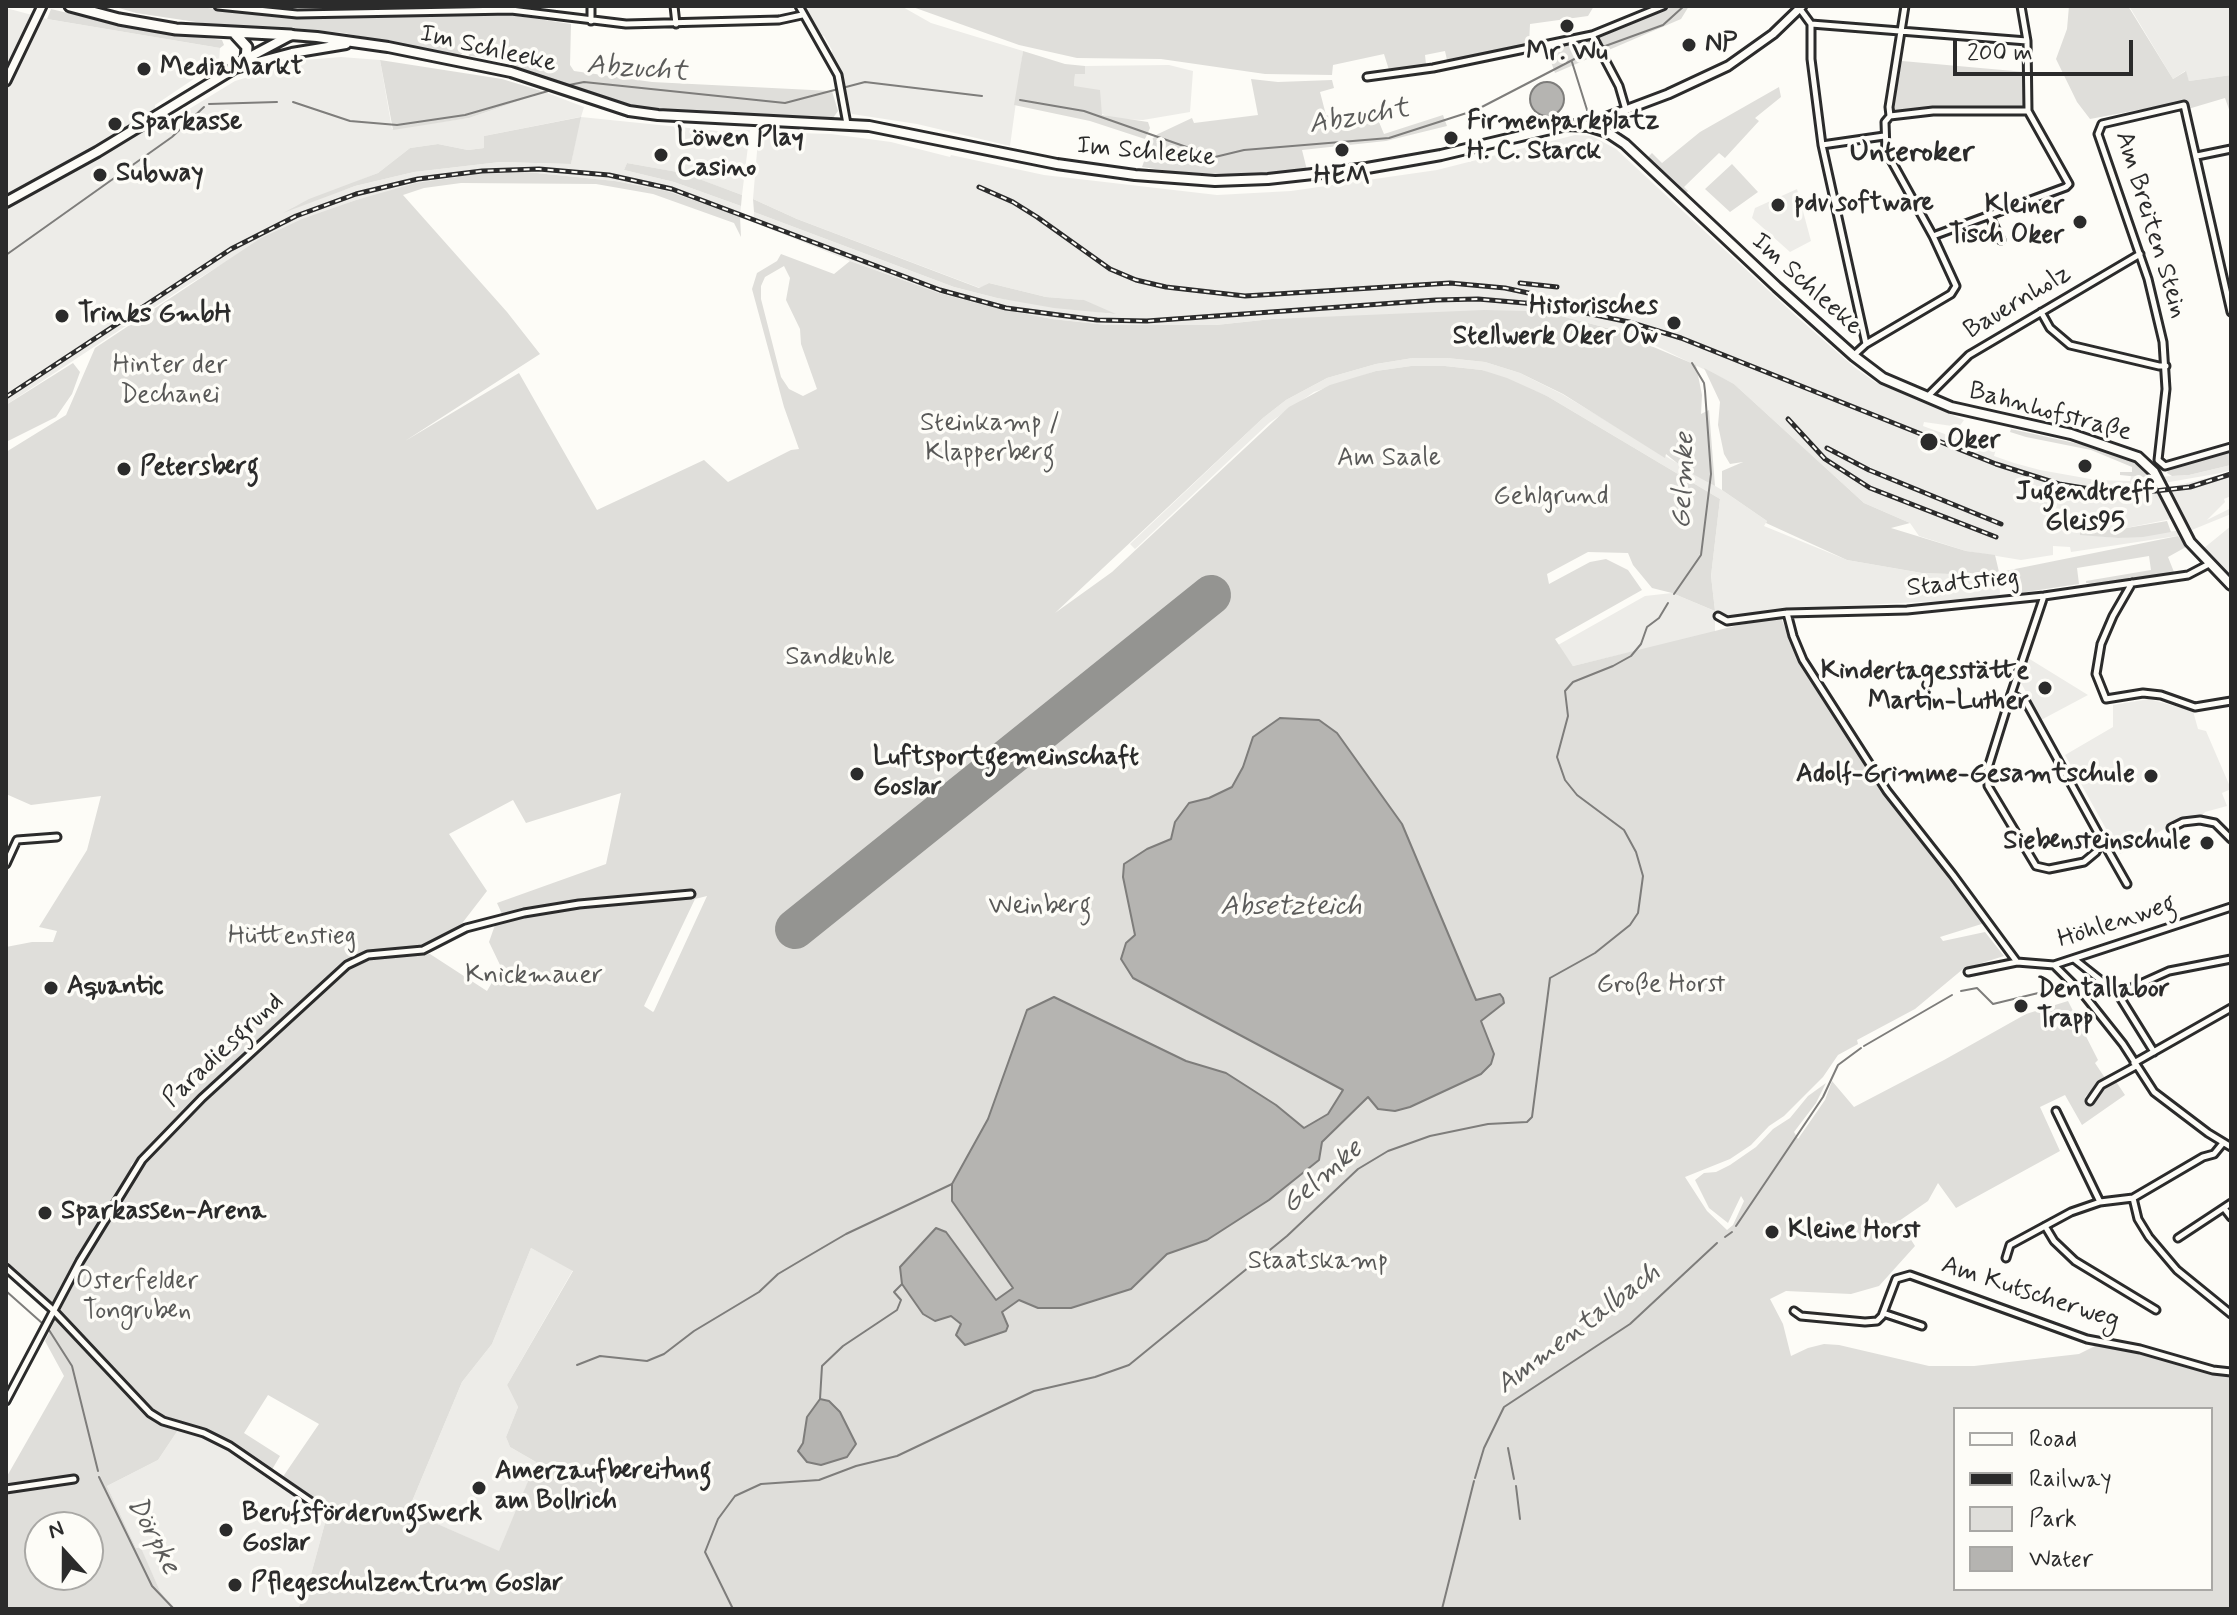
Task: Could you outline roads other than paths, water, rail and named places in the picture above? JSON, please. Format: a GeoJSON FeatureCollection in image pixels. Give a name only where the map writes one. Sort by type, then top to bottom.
{"type":"FeatureCollection","features":[{"type":"Feature","properties":{"kind":"highway"},"geometry":{"type":"LineString","coordinates":[[70,6],[163,27],[235,34],[291,35]]}},
{"type":"Feature","properties":{"kind":"highway"},"geometry":{"type":"LineString","coordinates":[[235,34],[247,47],[246,59]]}},
{"type":"Feature","properties":{"kind":"main road"},"geometry":{"type":"LineString","coordinates":[[6,81],[42,6]]}},
{"type":"Feature","properties":{"kind":"main road"},"geometry":{"type":"LineString","coordinates":[[1599,129],[1607,117],[1668,94],[1728,66],[1773,34],[1801,7]]}},
{"type":"Feature","properties":{"kind":"main road","name":"Im Schleeke"},"geometry":{"type":"LineString","coordinates":[[6,202],[97,152],[246,59],[291,35],[356,42],[492,68],[611,106],[658,115],[891,129],[1080,168],[1215,181],[1268,179],[1415,160],[1567,125],[1599,129],[1625,144],[1854,356]]}},
{"type":"Feature","properties":{"kind":"main road","name":"Im Schleeke"},"geometry":{"type":"LineString","coordinates":[[235,68],[292,53],[356,42]]}},
{"type":"Feature","properties":{"kind":"main road","name":"Bahnhofstraße"},"geometry":{"type":"LineString","coordinates":[[1854,356],[1883,378],[1970,413],[2071,434],[2138,457],[2154,472],[2186,535],[2231,585]]}},
{"type":"Feature","properties":{"kind":"street"},"geometry":{"type":"LineString","coordinates":[[218,6],[297,14],[330,10],[511,8],[591,21],[676,24],[779,20],[802,15]]}},
{"type":"Feature","properties":{"kind":"street"},"geometry":{"type":"LineString","coordinates":[[591,6],[591,21]]}},
{"type":"Feature","properties":{"kind":"street"},"geometry":{"type":"LineString","coordinates":[[674,6],[676,24]]}},
{"type":"Feature","properties":{"kind":"street"},"geometry":{"type":"LineString","coordinates":[[799,6],[840,82],[847,124]]}},
{"type":"Feature","properties":{"kind":"street"},"geometry":{"type":"LineString","coordinates":[[1367,77],[1594,38],[1663,6]]}},
{"type":"Feature","properties":{"kind":"street"},"geometry":{"type":"LineString","coordinates":[[1890,116],[1905,6]]}},
{"type":"Feature","properties":{"kind":"street"},"geometry":{"type":"LineString","coordinates":[[1933,236],[2066,187],[2068,181],[2028,111],[2027,41],[2021,6]]}},
{"type":"Feature","properties":{"kind":"street"},"geometry":{"type":"LineString","coordinates":[[1801,7],[1811,24],[1811,59],[1822,145],[1866,344]]}},
{"type":"Feature","properties":{"kind":"street"},"geometry":{"type":"LineString","coordinates":[[1811,24],[2027,41]]}},
{"type":"Feature","properties":{"kind":"street"},"geometry":{"type":"LineString","coordinates":[[1594,38],[1619,86],[1626,110]]}},
{"type":"Feature","properties":{"kind":"street","name":"Am Breiten Stein"},"geometry":{"type":"LineString","coordinates":[[2197,156],[2184,105],[2112,121],[2098,128],[2140,254],[2161,331],[2166,366],[2157,455],[2165,466],[2231,447]]}},
{"type":"Feature","properties":{"kind":"street"},"geometry":{"type":"LineString","coordinates":[[1854,356],[1866,344],[1954,290],[1955,282],[1933,236],[1887,154],[1885,122],[1890,116],[1933,111],[2028,111]]}},
{"type":"Feature","properties":{"kind":"street"},"geometry":{"type":"LineString","coordinates":[[1822,145],[1884,136]]}},
{"type":"Feature","properties":{"kind":"street"},"geometry":{"type":"LineString","coordinates":[[2231,149],[2197,156],[2231,312]]}},
{"type":"Feature","properties":{"kind":"street"},"geometry":{"type":"LineString","coordinates":[[1989,215],[2001,240]]}},
{"type":"Feature","properties":{"kind":"street","name":"Bauernholz"},"geometry":{"type":"LineString","coordinates":[[1927,397],[1969,355],[2140,254]]}},
{"type":"Feature","properties":{"kind":"street"},"geometry":{"type":"LineString","coordinates":[[2041,312],[2050,328],[2070,345],[2166,366]]}},
{"type":"Feature","properties":{"kind":"street","name":"Stadtstieg"},"geometry":{"type":"LineString","coordinates":[[1718,616],[1727,621],[1787,613],[1907,610],[2044,596],[2194,574],[2209,564]]}},
{"type":"Feature","properties":{"kind":"street"},"geometry":{"type":"LineString","coordinates":[[2132,583],[2101,644],[2096,674],[2103,696],[2111,699],[2143,693],[2161,695],[2195,707],[2231,701]]}},
{"type":"Feature","properties":{"kind":"street"},"geometry":{"type":"LineString","coordinates":[[2044,596],[1987,771],[1988,786],[2036,866],[2049,869],[2084,862],[2096,852],[2102,840]]}},
{"type":"Feature","properties":{"kind":"street"},"geometry":{"type":"LineString","coordinates":[[1787,613],[1803,660],[1887,791],[2017,962]]}},
{"type":"Feature","properties":{"kind":"street"},"geometry":{"type":"LineString","coordinates":[[2011,694],[2026,702],[2127,884]]}},
{"type":"Feature","properties":{"kind":"street"},"geometry":{"type":"LineString","coordinates":[[2171,828],[2183,822],[2200,820],[2215,823],[2231,839]]}},
{"type":"Feature","properties":{"kind":"street"},"geometry":{"type":"LineString","coordinates":[[6,864],[17,840],[57,837]]}},
{"type":"Feature","properties":{"kind":"street","name":"Paradiesgrund"},"geometry":{"type":"LineString","coordinates":[[6,1401],[80,1261],[142,1160],[202,1098],[347,965],[368,955],[423,950],[466,928],[497,920],[579,904],[691,894]]}},
{"type":"Feature","properties":{"kind":"street","name":"Höhlenweg"},"geometry":{"type":"LineString","coordinates":[[1968,972],[2017,962],[2054,965],[2231,907]]}},
{"type":"Feature","properties":{"kind":"street"},"geometry":{"type":"LineString","coordinates":[[2073,959],[2118,994],[2154,1052]]}},
{"type":"Feature","properties":{"kind":"street"},"geometry":{"type":"LineString","coordinates":[[2118,994],[2169,971],[2231,959]]}},
{"type":"Feature","properties":{"kind":"street"},"geometry":{"type":"LineString","coordinates":[[2054,965],[2084,995],[2161,1097],[2231,1147]]}},
{"type":"Feature","properties":{"kind":"street"},"geometry":{"type":"LineString","coordinates":[[2090,1101],[2101,1085],[2231,1008]]}},
{"type":"Feature","properties":{"kind":"street"},"geometry":{"type":"LineString","coordinates":[[2056,1111],[2100,1202]]}},
{"type":"Feature","properties":{"kind":"street"},"geometry":{"type":"LineString","coordinates":[[2006,1258],[2010,1245],[2071,1212],[2100,1202],[2133,1198],[2203,1157],[2214,1154],[2223,1143]]}},
{"type":"Feature","properties":{"kind":"street"},"geometry":{"type":"LineString","coordinates":[[2133,1198],[2138,1219],[2149,1237],[2177,1270],[2231,1314]]}},
{"type":"Feature","properties":{"kind":"street"},"geometry":{"type":"LineString","coordinates":[[2178,1238],[2231,1203]]}},
{"type":"Feature","properties":{"kind":"street"},"geometry":{"type":"LineString","coordinates":[[2224,1208],[2231,1217]]}},
{"type":"Feature","properties":{"kind":"street"},"geometry":{"type":"LineString","coordinates":[[2045,1226],[2054,1241],[2075,1261],[2156,1310]]}},
{"type":"Feature","properties":{"kind":"street"},"geometry":{"type":"LineString","coordinates":[[6,1268],[53,1310],[157,1418],[221,1442],[329,1514]]}},
{"type":"Feature","properties":{"kind":"street","name":"Am Kutscherweg"},"geometry":{"type":"LineString","coordinates":[[1883,1313],[1896,1279],[1910,1275],[2087,1339],[2231,1372]]}},
{"type":"Feature","properties":{"kind":"street"},"geometry":{"type":"LineString","coordinates":[[1794,1311],[1801,1316],[1865,1322],[1877,1321],[1883,1313],[1922,1326]]}},
{"type":"Feature","properties":{"kind":"street"},"geometry":{"type":"LineString","coordinates":[[6,1489],[74,1479]]}},
{"type":"Feature","properties":{"kind":"water"},"geometry":{"type":"Polygon","coordinates":[[[1547,82],[1559,87],[1564,99],[1559,111],[1547,116],[1535,111],[1530,99],[1535,87],[1547,82]]]}},
{"type":"Feature","properties":{"kind":"water","name":"Absetzteich"},"geometry":{"type":"Polygon","coordinates":[[[1280,718],[1319,720],[1337,733],[1402,824],[1476,1000],[1500,994],[1503,998],[1504,1003],[1481,1021],[1494,1054],[1491,1064],[1481,1074],[1410,1107],[1395,1111],[1378,1109],[1368,1097],[1322,1142],[1319,1160],[1269,1200],[1207,1240],[1167,1254],[1131,1289],[1071,1308],[1038,1308],[1019,1300],[1002,1312],[1008,1326],[1006,1331],[965,1345],[956,1335],[961,1324],[951,1316],[935,1321],[923,1314],[902,1284],[900,1267],[936,1228],[946,1232],[996,1300],[1013,1288],[952,1201],[952,1184],[988,1119],[1027,1010],[1054,997],[1186,1061],[1226,1073],[1276,1105],[1304,1128],[1328,1114],[1343,1090],[1133,978],[1121,959],[1126,943],[1135,935],[1123,877],[1124,864],[1147,849],[1171,839],[1175,822],[1189,803],[1232,787],[1253,737],[1280,718]]]}},
{"type":"Feature","properties":{"kind":"water"},"geometry":{"type":"Polygon","coordinates":[[[820,1399],[829,1401],[840,1412],[856,1444],[847,1457],[821,1465],[807,1462],[798,1451],[803,1443],[807,1417],[820,1399]]]}},
{"type":"Feature","properties":{"kind":"waterway","name":"Abzucht"},"geometry":{"type":"LineString","coordinates":[[1020,100],[1084,111],[1215,157],[1244,150],[1389,138],[1476,110],[1586,53],[1663,25],[1684,6]]}},
{"type":"Feature","properties":{"kind":"waterway","name":"Gelmke"},"geometry":{"type":"LineString","coordinates":[[1572,62],[1588,113]]}},
{"type":"Feature","properties":{"kind":"waterway","name":"Abzucht"},"geometry":{"type":"LineString","coordinates":[[564,86],[584,82],[785,103],[865,82],[982,96]]}},
{"type":"Feature","properties":{"kind":"waterway","name":"Abzucht"},"geometry":{"type":"LineString","coordinates":[[293,102],[350,121],[397,125],[465,115],[555,89]]}},
{"type":"Feature","properties":{"kind":"waterway","name":"Abzucht"},"geometry":{"type":"LineString","coordinates":[[209,104],[277,102]]}},
{"type":"Feature","properties":{"kind":"waterway","name":"Abzucht"},"geometry":{"type":"LineString","coordinates":[[6,255],[172,137],[204,107]]}},
{"type":"Feature","properties":{"kind":"waterway","name":"Gelmke"},"geometry":{"type":"LineString","coordinates":[[1674,594],[1701,555],[1711,474],[1704,383],[1692,363]]}},
{"type":"Feature","properties":{"kind":"waterway","name":"Gelmke"},"geometry":{"type":"LineString","coordinates":[[733,1609],[705,1552],[718,1519],[735,1496],[761,1484],[819,1480],[856,1466],[897,1456],[1034,1391],[1095,1377],[1129,1365],[1287,1236],[1358,1169],[1388,1151],[1430,1136],[1488,1124],[1527,1122],[1532,1117],[1550,978],[1595,953],[1630,925],[1638,913],[1643,876],[1636,852],[1624,830],[1577,795],[1565,780],[1557,757],[1568,716],[1565,691],[1573,682],[1631,656],[1641,644],[1647,627],[1659,618],[1668,603]]}},
{"type":"Feature","properties":{"kind":"waterway","name":"Ammentalbach"},"geometry":{"type":"LineString","coordinates":[[1961,991],[1977,988],[1993,1004],[2063,987]]}},
{"type":"Feature","properties":{"kind":"waterway","name":"Ammentalbach"},"geometry":{"type":"LineString","coordinates":[[1864,1046],[1952,995]]}},
{"type":"Feature","properties":{"kind":"waterway","name":"Ammentalbach"},"geometry":{"type":"LineString","coordinates":[[1736,1226],[1823,1097],[1838,1065],[1861,1048]]}},
{"type":"Feature","properties":{"kind":"waterway"},"geometry":{"type":"LineString","coordinates":[[577,1365],[600,1356],[647,1361],[664,1354],[805,1258],[846,1234],[952,1184]]}},
{"type":"Feature","properties":{"kind":"waterway","name":"Ammentalbach"},"geometry":{"type":"LineString","coordinates":[[1725,1237],[1732,1232]]}},
{"type":"Feature","properties":{"kind":"waterway","name":"Ammentalbach"},"geometry":{"type":"LineString","coordinates":[[1475,1478],[1484,1448],[1504,1407],[1630,1324],[1717,1243]]}},
{"type":"Feature","properties":{"kind":"waterway"},"geometry":{"type":"LineString","coordinates":[[820,1399],[822,1366],[843,1346],[897,1310],[901,1300],[894,1292],[902,1284]]}},
{"type":"Feature","properties":{"kind":"waterway","name":"Dörpke"},"geometry":{"type":"LineString","coordinates":[[6,1291],[42,1323]]}},
{"type":"Feature","properties":{"kind":"waterway","name":"Dörpke"},"geometry":{"type":"LineString","coordinates":[[49,1330],[72,1366],[98,1471]]}},
{"type":"Feature","properties":{"kind":"waterway"},"geometry":{"type":"LineString","coordinates":[[1508,1448],[1514,1479]]}},
{"type":"Feature","properties":{"kind":"waterway","name":"Dörpke"},"geometry":{"type":"LineString","coordinates":[[99,1477],[152,1586],[174,1609]]}},
{"type":"Feature","properties":{"kind":"waterway","name":"Ammentalbach"},"geometry":{"type":"LineString","coordinates":[[1442,1609],[1474,1481]]}},
{"type":"Feature","properties":{"kind":"waterway"},"geometry":{"type":"LineString","coordinates":[[1516,1486],[1520,1519]]}},
{"type":"Feature","properties":{"kind":"railway"},"geometry":{"type":"LineString","coordinates":[[6,397],[231,249],[296,216],[356,194],[418,179],[482,171],[539,169],[609,175],[672,189],[940,290],[1006,308],[1097,320],[1147,321],[1436,300],[1478,299],[1548,305],[1629,322],[1681,338],[1996,464],[2059,484],[2090,489],[2155,491],[2190,487],[2231,474]]}},
{"type":"Feature","properties":{"kind":"railway"},"geometry":{"type":"LineString","coordinates":[[979,187],[1037,217],[1110,269],[1136,280],[1166,287],[1245,296],[1450,283],[1533,294]]}},
{"type":"Feature","properties":{"kind":"railway"},"geometry":{"type":"LineString","coordinates":[[1520,283],[1557,287]]}},
{"type":"Feature","properties":{"kind":"railway"},"geometry":{"type":"LineString","coordinates":[[1788,419],[1825,459],[1870,488],[1996,537]]}},
{"type":"Feature","properties":{"kind":"railway"},"geometry":{"type":"LineString","coordinates":[[1827,448],[1869,470],[2001,524]]}},
{"type":"Feature","properties":{"kind":"place","name":"Mr. Wu"},"geometry":{"type":"Point","coordinates":[1567,26]}},
{"type":"Feature","properties":{"kind":"place","name":"NP"},"geometry":{"type":"Point","coordinates":[1689,45]}},
{"type":"Feature","properties":{"kind":"place","name":"MediaMarkt"},"geometry":{"type":"Point","coordinates":[144,69]}},
{"type":"Feature","properties":{"kind":"place","name":"Sparkasse"},"geometry":{"type":"Point","coordinates":[115,124]}},
{"type":"Feature","properties":{"kind":"place","name":"Firmenparkplatz H. C. Starck"},"geometry":{"type":"Point","coordinates":[1451,138]}},
{"type":"Feature","properties":{"kind":"place","name":"HEM"},"geometry":{"type":"Point","coordinates":[1342,150]}},
{"type":"Feature","properties":{"kind":"place","name":"Löwen Play Casino"},"geometry":{"type":"Point","coordinates":[661,155]}},
{"type":"Feature","properties":{"kind":"place","name":"Subway"},"geometry":{"type":"Point","coordinates":[100,175]}},
{"type":"Feature","properties":{"kind":"place","name":"pdv software"},"geometry":{"type":"Point","coordinates":[1778,205]}},
{"type":"Feature","properties":{"kind":"place","name":"Kleiner Tisch Oker"},"geometry":{"type":"Point","coordinates":[2080,222]}},
{"type":"Feature","properties":{"kind":"place","name":"Trinks GmbH"},"geometry":{"type":"Point","coordinates":[62,316]}},
{"type":"Feature","properties":{"kind":"place","name":"Historisches Stellwerk Oker Ow"},"geometry":{"type":"Point","coordinates":[1674,323]}},
{"type":"Feature","properties":{"kind":"place","name":"Oker"},"geometry":{"type":"Point","coordinates":[1929,442]}},
{"type":"Feature","properties":{"kind":"place","name":"Jugendtreff Gleis95"},"geometry":{"type":"Point","coordinates":[2085,466]}},
{"type":"Feature","properties":{"kind":"place","name":"Petersberg"},"geometry":{"type":"Point","coordinates":[124,469]}},
{"type":"Feature","properties":{"kind":"place","name":"Kindertagesstätte Martin-Luther"},"geometry":{"type":"Point","coordinates":[2045,688]}},
{"type":"Feature","properties":{"kind":"place","name":"Luftsportgemeinschaft Goslar"},"geometry":{"type":"Point","coordinates":[857,774]}},
{"type":"Feature","properties":{"kind":"place","name":"Adolf-Grimme-Gesamtschule"},"geometry":{"type":"Point","coordinates":[2151,776]}},
{"type":"Feature","properties":{"kind":"place","name":"Siebensteinschule"},"geometry":{"type":"Point","coordinates":[2207,843]}},
{"type":"Feature","properties":{"kind":"place","name":"Aquantic"},"geometry":{"type":"Point","coordinates":[51,988]}},
{"type":"Feature","properties":{"kind":"place","name":"Dentallabor Trapp"},"geometry":{"type":"Point","coordinates":[2021,1006]}},
{"type":"Feature","properties":{"kind":"place","name":"Sparkassen-Arena"},"geometry":{"type":"Point","coordinates":[45,1213]}},
{"type":"Feature","properties":{"kind":"place","name":"Kleine Horst"},"geometry":{"type":"Point","coordinates":[1772,1232]}},
{"type":"Feature","properties":{"kind":"place","name":"Amerzaufbereitung am Bollrich"},"geometry":{"type":"Point","coordinates":[479,1488]}},
{"type":"Feature","properties":{"kind":"place","name":"Berufsförderungswerk Goslar"},"geometry":{"type":"Point","coordinates":[226,1530]}},
{"type":"Feature","properties":{"kind":"place","name":"Pflegeschulzentrum Goslar"},"geometry":{"type":"Point","coordinates":[235,1585]}},
{"type":"Feature","properties":{"kind":"district","name":"Unteroker"},"geometry":{"type":"Point","coordinates":[1912,154]}},
{"type":"Feature","properties":{"kind":"park label","name":"Hinter der Dechanei"},"geometry":{"type":"Point","coordinates":[170,382]}},
{"type":"Feature","properties":{"kind":"park label","name":"Steinkamp / Klapperberg"},"geometry":{"type":"Point","coordinates":[990,440]}},
{"type":"Feature","properties":{"kind":"park label","name":"Am Saale"},"geometry":{"type":"Point","coordinates":[1389,460]}},
{"type":"Feature","properties":{"kind":"park label","name":"Gehlgrund"},"geometry":{"type":"Point","coordinates":[1551,498]}},
{"type":"Feature","properties":{"kind":"park label","name":"Sandkuhle"},"geometry":{"type":"Point","coordinates":[840,659]}},
{"type":"Feature","properties":{"kind":"park label","name":"Weinberg"},"geometry":{"type":"Point","coordinates":[1040,908]}},
{"type":"Feature","properties":{"kind":"park label","name":"Hüttenstieg"},"geometry":{"type":"Point","coordinates":[292,938]}},
{"type":"Feature","properties":{"kind":"park label","name":"Knickmauer"},"geometry":{"type":"Point","coordinates":[534,977]}},
{"type":"Feature","properties":{"kind":"park label","name":"Große Horst"},"geometry":{"type":"Point","coordinates":[1661,986]}},
{"type":"Feature","properties":{"kind":"park label","name":"Staatskamp"},"geometry":{"type":"Point","coordinates":[1318,1263]}},
{"type":"Feature","properties":{"kind":"park label","name":"Osterfelder Tongruben"},"geometry":{"type":"Point","coordinates":[137,1298]}}]}
